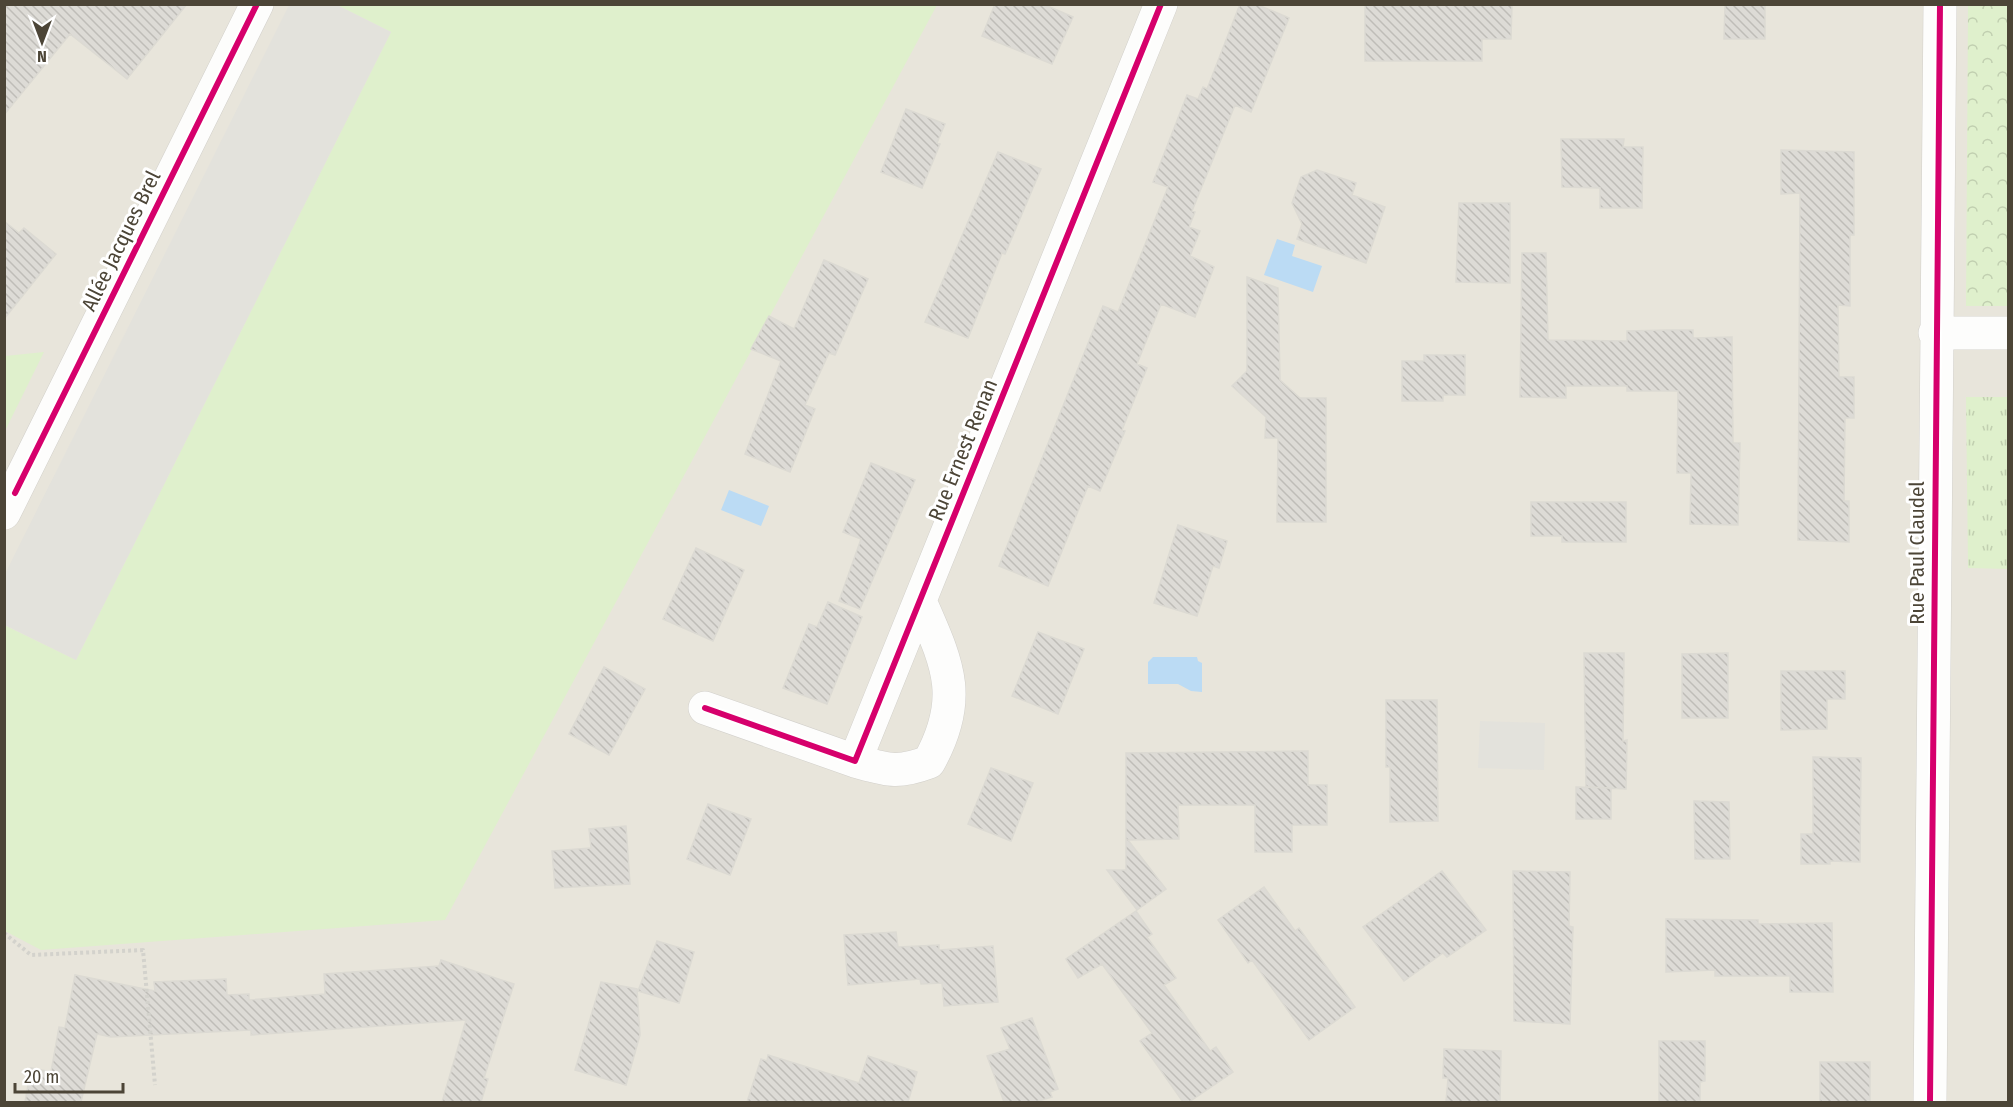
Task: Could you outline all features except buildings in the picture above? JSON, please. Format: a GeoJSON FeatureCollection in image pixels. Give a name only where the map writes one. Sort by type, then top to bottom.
{"type":"FeatureCollection","features":[{"type":"Feature","properties":{"kind":"street","name":"Allée Jacques Brel"},"geometry":{"type":"LineString","coordinates":[[4,513],[256,4]]}},
{"type":"Feature","properties":{"kind":"street","name":"Rue Ernest Renan"},"geometry":{"type":"LineString","coordinates":[[855,761],[1161,4]]}},
{"type":"Feature","properties":{"kind":"street","name":"Rue Paul Claudel"},"geometry":{"type":"LineString","coordinates":[[1930,1102],[1935,333],[1940,4]]}},
{"type":"Feature","properties":{"kind":"street"},"geometry":{"type":"LineString","coordinates":[[1935,333],[2008,333]]}},
{"type":"Feature","properties":{"kind":"street"},"geometry":{"type":"LineString","coordinates":[[705,708],[885,770],[906,771],[929,762],[942,739],[951,696],[945,657],[920,601]]}},
{"type":"Feature","properties":{"kind":"path"},"geometry":{"type":"LineString","coordinates":[[4,933],[31,956],[144,950],[155,1085]]}},
{"type":"Feature","properties":{"kind":"shaded area"},"geometry":{"type":"Polygon","coordinates":[[[5,5],[2008,5],[2008,1102],[5,1102],[5,5]]]}},
{"type":"Feature","properties":{"kind":"shaded area"},"geometry":{"type":"Polygon","coordinates":[[[289,5],[337,5],[391,32],[76,660],[5,625],[5,574],[289,5]]]}},
{"type":"Feature","properties":{"kind":"shaded area"},"geometry":{"type":"Polygon","coordinates":[[[1480,721],[1545,723],[1544,770],[1478,768],[1480,721]]]}},
{"type":"Feature","properties":{"kind":"green space"},"geometry":{"type":"Polygon","coordinates":[[[337,5],[937,5],[445,920],[41,950],[5,931],[4,625],[76,660],[391,32],[337,5]]]}},
{"type":"Feature","properties":{"kind":"green space"},"geometry":{"type":"Polygon","coordinates":[[[1968,5],[2008,5],[2008,306],[1966,306],[1968,5]]]}},
{"type":"Feature","properties":{"kind":"green space"},"geometry":{"type":"Polygon","coordinates":[[[44,352],[5,431],[5,356],[44,352]]]}},
{"type":"Feature","properties":{"kind":"green space"},"geometry":{"type":"Polygon","coordinates":[[[1966,397],[2008,397],[2008,569],[1968,568],[1966,397]]]}},
{"type":"Feature","properties":{"kind":"water"},"geometry":{"type":"Polygon","coordinates":[[[1277,239],[1295,245],[1292,256],[1322,266],[1313,292],[1264,275],[1277,239]]]}},
{"type":"Feature","properties":{"kind":"water"},"geometry":{"type":"Polygon","coordinates":[[[729,490],[769,506],[761,526],[721,510],[729,490]]]}},
{"type":"Feature","properties":{"kind":"water"},"geometry":{"type":"Polygon","coordinates":[[[1153,657],[1197,657],[1202,663],[1202,692],[1191,691],[1178,684],[1148,684],[1148,662],[1153,657]]]}},
{"type":"Feature","properties":{"kind":"cycle path"},"geometry":{"type":"LineString","coordinates":[[15,493],[257,4]]}},
{"type":"Feature","properties":{"kind":"cycle path"},"geometry":{"type":"LineString","coordinates":[[705,708],[855,761],[1161,4]]}},
{"type":"Feature","properties":{"kind":"cycle path"},"geometry":{"type":"LineString","coordinates":[[1930,1102],[1940,4]]}}]}
